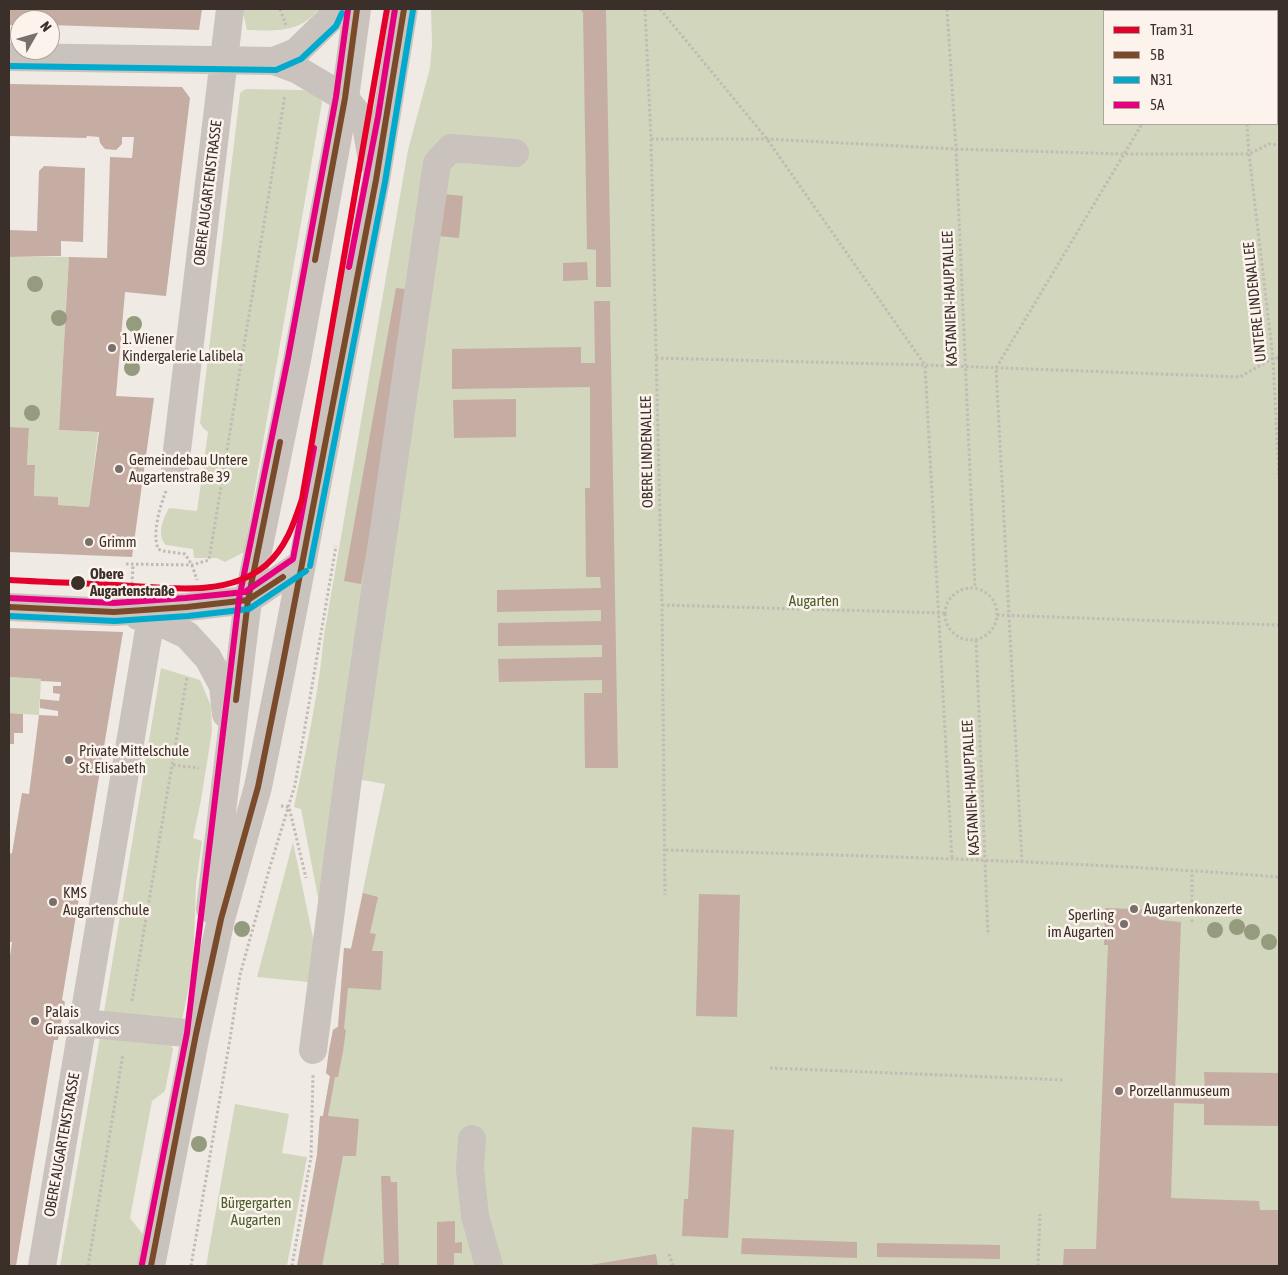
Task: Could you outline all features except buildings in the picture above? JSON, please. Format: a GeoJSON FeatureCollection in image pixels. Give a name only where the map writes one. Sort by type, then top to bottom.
{"type":"FeatureCollection","features":[{"type":"Feature","properties":{"kind":"street","name":"OBERE AUGARTENSTRASSE"},"geometry":{"type":"LineString","coordinates":[[175,467],[230,9]]}},
{"type":"Feature","properties":{"kind":"street"},"geometry":{"type":"LineString","coordinates":[[9,57],[224,61],[287,60],[329,20],[334,9]]}},
{"type":"Feature","properties":{"kind":"street"},"geometry":{"type":"LineString","coordinates":[[196,1034],[248,600],[297,360],[345,98],[357,9]]}},
{"type":"Feature","properties":{"kind":"street"},"geometry":{"type":"LineString","coordinates":[[151,1266],[196,1034],[221,919],[258,787],[376,180],[404,9]]}},
{"type":"Feature","properties":{"kind":"street"},"geometry":{"type":"LineString","coordinates":[[287,60],[298,70],[345,98],[366,125],[376,180]]}},
{"type":"Feature","properties":{"kind":"street"},"geometry":{"type":"LineString","coordinates":[[314,1050],[348,778],[437,163],[451,148],[515,153]]}},
{"type":"Feature","properties":{"kind":"street"},"geometry":{"type":"LineString","coordinates":[[9,607],[131,614],[248,600],[301,564]]}},
{"type":"Feature","properties":{"kind":"street","name":"OBERE AUGARTENSTRASSE"},"geometry":{"type":"LineString","coordinates":[[42,1266],[83,1023],[131,614]]}},
{"type":"Feature","properties":{"kind":"street"},"geometry":{"type":"LineString","coordinates":[[131,614],[187,635],[208,658],[223,686],[230,749]]}},
{"type":"Feature","properties":{"kind":"street"},"geometry":{"type":"LineString","coordinates":[[83,1023],[196,1034]]}},
{"type":"Feature","properties":{"kind":"street"},"geometry":{"type":"LineString","coordinates":[[472,1139],[470,1169],[475,1216],[489,1266]]}},
{"type":"Feature","properties":{"kind":"path"},"geometry":{"type":"LineString","coordinates":[[126,564],[192,565],[209,560],[287,60],[280,9]]}},
{"type":"Feature","properties":{"kind":"path","name":"OBERE LINDENALLEE"},"geometry":{"type":"LineString","coordinates":[[645,9],[651,139],[662,605],[665,895]]}},
{"type":"Feature","properties":{"kind":"path"},"geometry":{"type":"LineString","coordinates":[[660,9],[767,139],[925,365],[952,859]]}},
{"type":"Feature","properties":{"kind":"path","name":"KASTANIEN-HAUPTALLEE"},"geometry":{"type":"LineString","coordinates":[[947,9],[956,148],[975,588]]}},
{"type":"Feature","properties":{"kind":"path"},"geometry":{"type":"LineString","coordinates":[[1022,862],[996,368],[1122,154],[1141,125]]}},
{"type":"Feature","properties":{"kind":"path","name":"UNTERE LINDENALLEE"},"geometry":{"type":"LineString","coordinates":[[1247,125],[1273,358],[1279,479]]}},
{"type":"Feature","properties":{"kind":"path"},"geometry":{"type":"LineString","coordinates":[[651,139],[767,139],[1122,154],[1249,154],[1269,144],[1279,145]]}},
{"type":"Feature","properties":{"kind":"path"},"geometry":{"type":"LineString","coordinates":[[656,358],[925,365],[1240,377],[1273,358],[1279,358]]}},
{"type":"Feature","properties":{"kind":"path"},"geometry":{"type":"LineString","coordinates":[[175,467],[160,508],[156,543],[158,548],[164,551],[185,554],[192,565],[203,605]]}},
{"type":"Feature","properties":{"kind":"path"},"geometry":{"type":"LineString","coordinates":[[131,614],[133,565]]}},
{"type":"Feature","properties":{"kind":"path"},"geometry":{"type":"LineString","coordinates":[[975,588],[984,591],[991,597],[996,605],[997,615],[995,624],[990,632],[976,640],[967,640],[953,634],[944,613],[952,596],[959,591],[975,588]]}},
{"type":"Feature","properties":{"kind":"path"},"geometry":{"type":"LineString","coordinates":[[662,605],[944,613]]}},
{"type":"Feature","properties":{"kind":"path"},"geometry":{"type":"LineString","coordinates":[[997,615],[1279,625]]}},
{"type":"Feature","properties":{"kind":"path","name":"KASTANIEN-HAUPTALLEE"},"geometry":{"type":"LineString","coordinates":[[976,640],[988,935]]}},
{"type":"Feature","properties":{"kind":"path"},"geometry":{"type":"LineString","coordinates":[[191,1266],[240,975],[269,870],[289,807],[301,753],[319,647]]}},
{"type":"Feature","properties":{"kind":"path"},"geometry":{"type":"LineString","coordinates":[[88,1266],[190,660],[201,650]]}},
{"type":"Feature","properties":{"kind":"path"},"geometry":{"type":"LineString","coordinates":[[173,765],[208,770]]}},
{"type":"Feature","properties":{"kind":"path"},"geometry":{"type":"LineString","coordinates":[[273,804],[289,807]]}},
{"type":"Feature","properties":{"kind":"path"},"geometry":{"type":"LineString","coordinates":[[289,807],[307,883]]}},
{"type":"Feature","properties":{"kind":"path"},"geometry":{"type":"LineString","coordinates":[[666,850],[986,860],[1192,870],[1279,877]]}},
{"type":"Feature","properties":{"kind":"path"},"geometry":{"type":"LineString","coordinates":[[1192,870],[1192,922]]}},
{"type":"Feature","properties":{"kind":"path"},"geometry":{"type":"LineString","coordinates":[[292,1266],[311,1157],[314,1050]]}},
{"type":"Feature","properties":{"kind":"path"},"geometry":{"type":"LineString","coordinates":[[770,1068],[1065,1080]]}},
{"type":"Feature","properties":{"kind":"path"},"geometry":{"type":"LineString","coordinates":[[1038,1266],[1040,1214]]}},
{"type":"Feature","properties":{"kind":"path"},"geometry":{"type":"LineString","coordinates":[[669,1254],[673,1266]]}},
{"type":"Feature","properties":{"kind":"green space"},"geometry":{"type":"Polygon","coordinates":[[[242,9],[319,9],[304,23],[286,29],[267,31],[247,30],[242,9]]]}},
{"type":"Feature","properties":{"kind":"green space","name":"Augarten"},"geometry":{"type":"Polygon","coordinates":[[[431,9],[1279,9],[1279,1266],[297,1266],[317,1155],[320,1116],[323,1116],[330,1077],[326,1073],[333,1030],[338,1026],[344,948],[351,948],[385,784],[340,776],[321,913],[301,809],[294,807],[315,700],[324,635],[408,150],[430,68],[432,44],[431,9]]]}},
{"type":"Feature","properties":{"kind":"green space"},"geometry":{"type":"Polygon","coordinates":[[[246,89],[302,90],[317,93],[322,102],[244,552],[225,562],[217,558],[194,558],[193,549],[166,545],[161,537],[161,532],[169,508],[197,511],[208,432],[200,423],[240,94],[246,89]]]}},
{"type":"Feature","properties":{"kind":"green space"},"geometry":{"type":"Polygon","coordinates":[[[9,257],[69,257],[59,430],[98,432],[89,507],[58,505],[34,496],[35,466],[27,465],[29,429],[9,427],[9,257]]]}},
{"type":"Feature","properties":{"kind":"green space"},"geometry":{"type":"Polygon","coordinates":[[[161,668],[200,680],[211,706],[212,731],[193,838],[202,841],[196,884],[193,967],[182,1020],[104,1012],[161,668]]]}},
{"type":"Feature","properties":{"kind":"green space"},"geometry":{"type":"Polygon","coordinates":[[[9,677],[41,679],[39,715],[9,713],[9,677]]]}},
{"type":"Feature","properties":{"kind":"green space"},"geometry":{"type":"Polygon","coordinates":[[[293,842],[315,947],[308,982],[257,977],[293,842]]]}},
{"type":"Feature","properties":{"kind":"green space"},"geometry":{"type":"Polygon","coordinates":[[[100,1037],[171,1045],[173,1049],[165,1091],[152,1101],[130,1218],[146,1238],[141,1266],[60,1266],[100,1037]]]}},
{"type":"Feature","properties":{"kind":"green space","name":"Bürgergarten Augarten"},"geometry":{"type":"Polygon","coordinates":[[[235,1104],[289,1114],[282,1153],[307,1157],[287,1266],[206,1266],[235,1104]]]}},
{"type":"Feature","properties":{"kind":"tram line","name":"31"},"geometry":{"type":"LineString","coordinates":[[9,580],[173,589],[213,587],[232,583],[250,576],[266,565],[279,551],[292,526],[302,499],[387,9]]}},
{"type":"Feature","properties":{"kind":"transit line","name":"5A"},"geometry":{"type":"LineString","coordinates":[[142,1264],[187,1033],[239,599],[288,358],[336,97],[348,9]]}},
{"type":"Feature","properties":{"kind":"transit line","name":"5B"},"geometry":{"type":"LineString","coordinates":[[315,260],[345,98],[357,9]]}},
{"type":"Feature","properties":{"kind":"transit line","name":"5A"},"geometry":{"type":"LineString","coordinates":[[349,267],[378,117],[395,9]]}},
{"type":"Feature","properties":{"kind":"transit line","name":"5B"},"geometry":{"type":"LineString","coordinates":[[151,1266],[196,1034],[221,919],[258,787],[281,673],[376,180],[404,9]]}},
{"type":"Feature","properties":{"kind":"transit line","name":"N31"},"geometry":{"type":"LineString","coordinates":[[310,566],[385,182],[413,10]]}},
{"type":"Feature","properties":{"kind":"transit line","name":"N31"},"geometry":{"type":"LineString","coordinates":[[9,66],[276,70],[301,59],[336,26],[342,13]]}},
{"type":"Feature","properties":{"kind":"transit line","name":"5B"},"geometry":{"type":"LineString","coordinates":[[236,700],[248,600],[280,442]]}},
{"type":"Feature","properties":{"kind":"transit line","name":"5A"},"geometry":{"type":"LineString","coordinates":[[9,598],[114,603],[245,592],[293,559],[314,448]]}},
{"type":"Feature","properties":{"kind":"transit line","name":"N31"},"geometry":{"type":"LineString","coordinates":[[9,616],[115,621],[188,616],[249,609],[306,571]]}},
{"type":"Feature","properties":{"kind":"transit line","name":"5B"},"geometry":{"type":"LineString","coordinates":[[9,607],[114,612],[187,607],[248,600],[283,577]]}},
{"type":"Feature","properties":{"kind":"place","name":"1. Wiener Kindergalerie Lalibela"},"geometry":{"type":"Point","coordinates":[112,348]}},
{"type":"Feature","properties":{"kind":"place","name":"Gemeindebau Untere Augartenstraße 39"},"geometry":{"type":"Point","coordinates":[119,469]}},
{"type":"Feature","properties":{"kind":"place","name":"Grimm"},"geometry":{"type":"Point","coordinates":[89,542]}},
{"type":"Feature","properties":{"kind":"place","name":"Obere Augartenstraße"},"geometry":{"type":"Point","coordinates":[78,583]}},
{"type":"Feature","properties":{"kind":"place","name":"Private Mittelschule St. Elisabeth"},"geometry":{"type":"Point","coordinates":[69,760]}},
{"type":"Feature","properties":{"kind":"place","name":"KMS Augartenschule"},"geometry":{"type":"Point","coordinates":[53,902]}},
{"type":"Feature","properties":{"kind":"place","name":"Augartenkonzerte"},"geometry":{"type":"Point","coordinates":[1134,909]}},
{"type":"Feature","properties":{"kind":"place","name":"Sperling im Augarten"},"geometry":{"type":"Point","coordinates":[1124,924]}},
{"type":"Feature","properties":{"kind":"place","name":"Palais Grassalkovics"},"geometry":{"type":"Point","coordinates":[35,1021]}},
{"type":"Feature","properties":{"kind":"place","name":"Porzellanmuseum"},"geometry":{"type":"Point","coordinates":[1119,1091]}}]}
